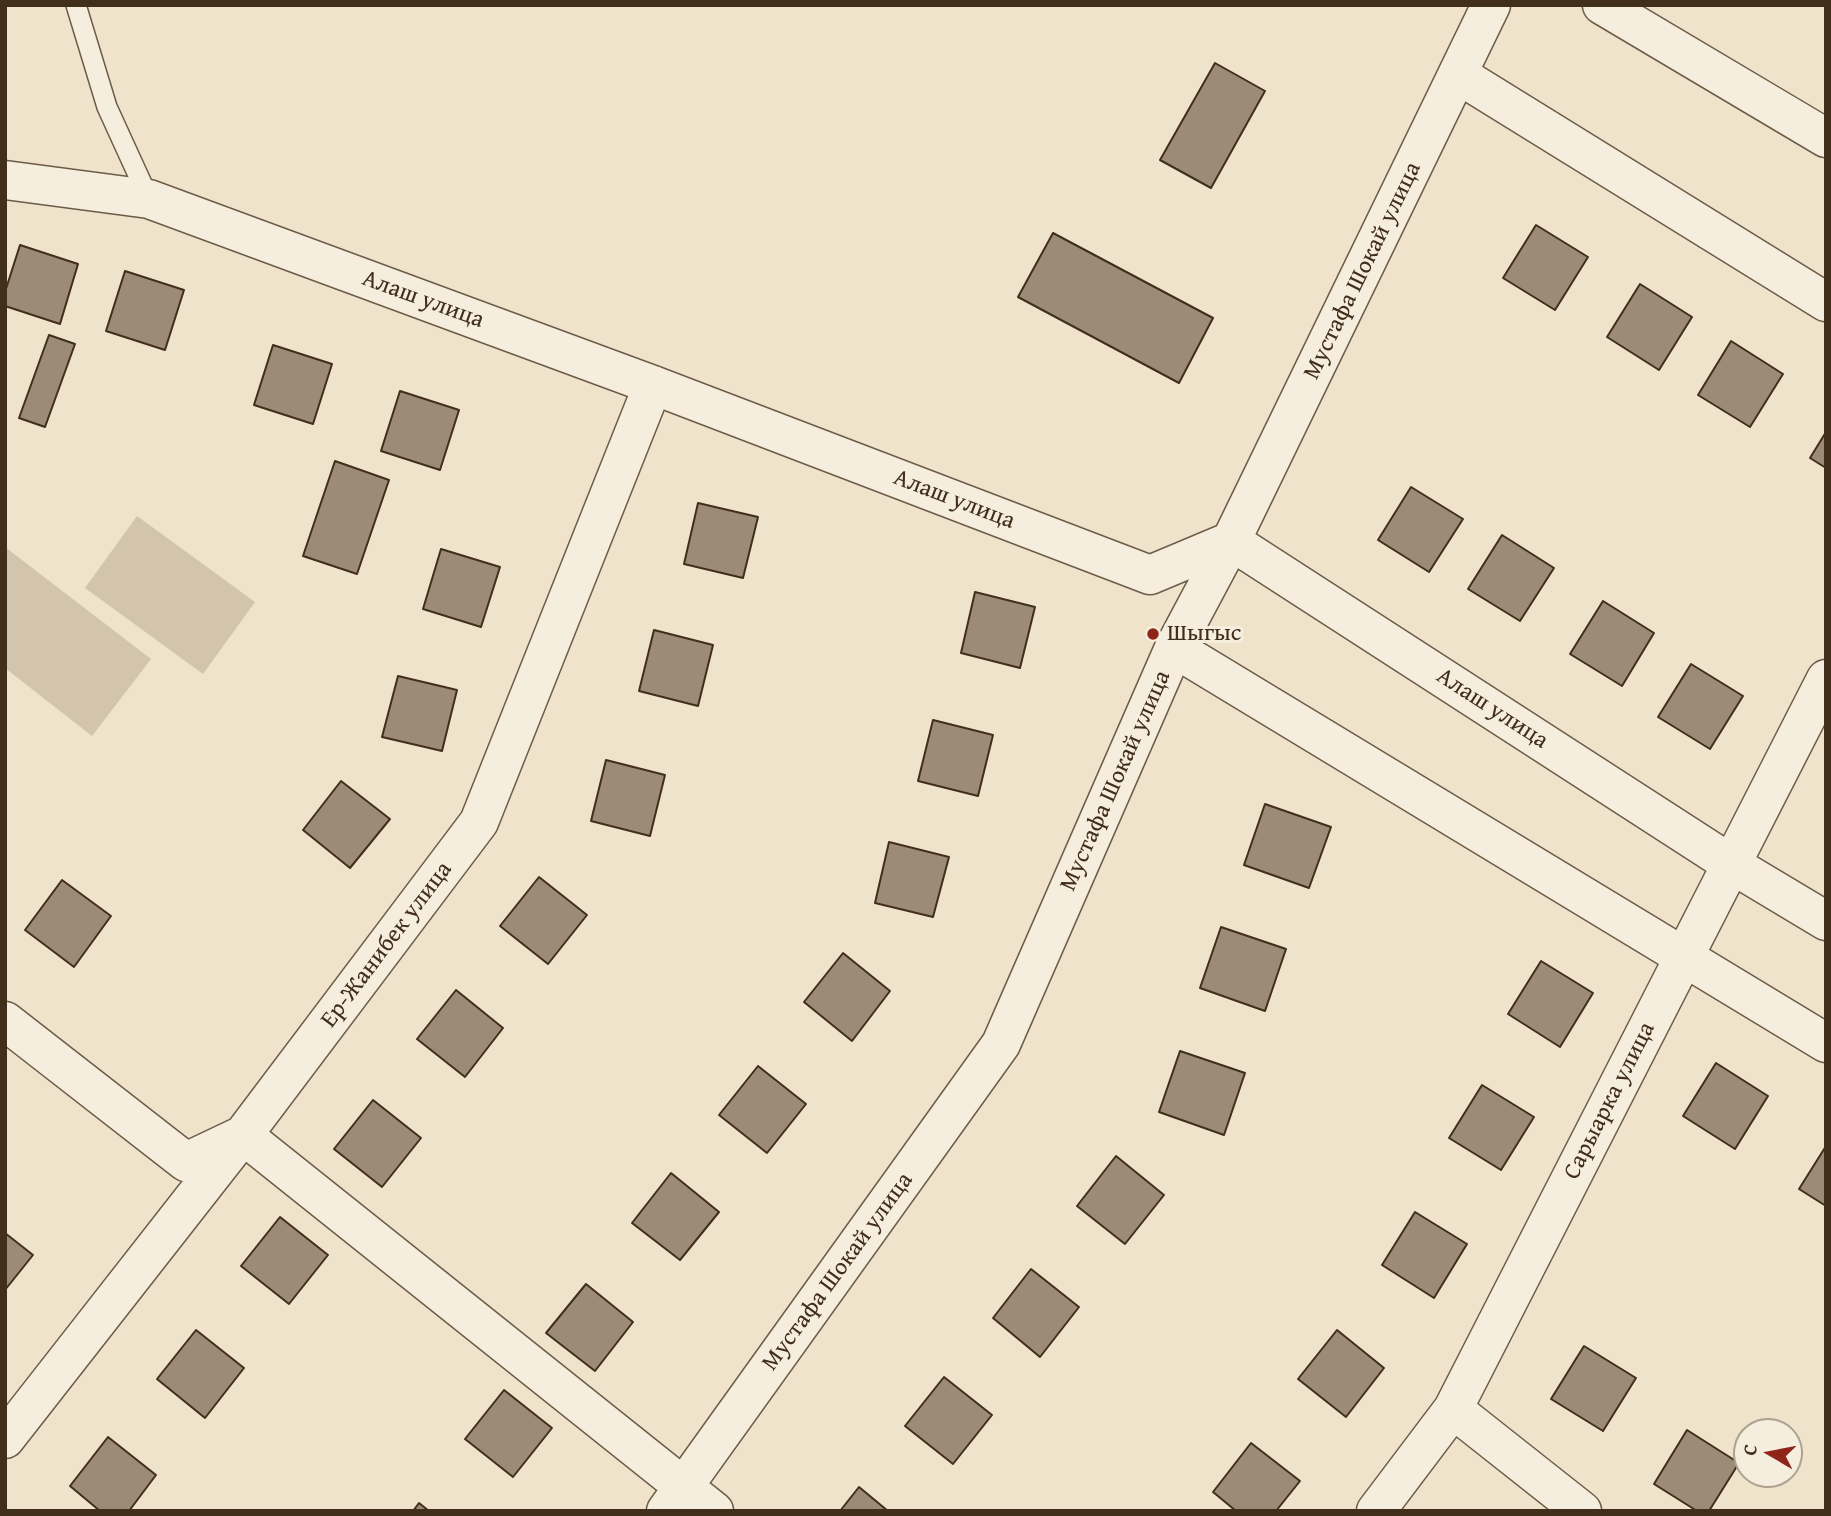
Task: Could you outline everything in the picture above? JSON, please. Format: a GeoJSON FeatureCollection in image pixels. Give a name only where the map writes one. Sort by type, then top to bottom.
{"type":"FeatureCollection","features":[{"type":"Feature","properties":{"kind":"street","name":"Мустафа Шокай улица"},"geometry":{"type":"LineString","coordinates":[[675,1499],[1001,1044],[1174,648],[1231,541],[1491,5]]}},
{"type":"Feature","properties":{"kind":"street"},"geometry":{"type":"LineString","coordinates":[[1602,5],[1826,138]]}},
{"type":"Feature","properties":{"kind":"street"},"geometry":{"type":"LineString","coordinates":[[1459,75],[1826,302]]}},
{"type":"Feature","properties":{"kind":"street","name":"Алаш улица"},"geometry":{"type":"LineString","coordinates":[[5,180],[149,199],[653,384],[1150,575],[1231,541],[1731,864],[1826,920]]}},
{"type":"Feature","properties":{"kind":"street","name":"Ер-Жанибек улица"},"geometry":{"type":"LineString","coordinates":[[5,1439],[243,1135],[479,822],[653,384]]}},
{"type":"Feature","properties":{"kind":"street"},"geometry":{"type":"LineString","coordinates":[[1174,648],[1826,1044]]}},
{"type":"Feature","properties":{"kind":"street","name":"Сарыарка улица"},"geometry":{"type":"LineString","coordinates":[[1376,1511],[1453,1409],[1826,679]]}},
{"type":"Feature","properties":{"kind":"street"},"geometry":{"type":"LineString","coordinates":[[5,1021],[187,1162],[243,1135],[675,1499],[714,1511]]}},
{"type":"Feature","properties":{"kind":"street"},"geometry":{"type":"LineString","coordinates":[[1453,1409],[1582,1511]]}},
{"type":"Feature","properties":{"kind":"lane"},"geometry":{"type":"LineString","coordinates":[[76,5],[107,107],[149,199]]}},
{"type":"Feature","properties":{"kind":"shaded area"},"geometry":{"type":"Polygon","coordinates":[[[137,516],[255,602],[203,674],[85,588],[137,516]]]}},
{"type":"Feature","properties":{"kind":"shaded area"},"geometry":{"type":"Polygon","coordinates":[[[5,547],[151,659],[92,736],[5,668],[5,547]]]}},
{"type":"Feature","properties":{"kind":"building"},"geometry":{"type":"Polygon","coordinates":[[[1215,63],[1265,91],[1211,188],[1160,160],[1215,63]]]}},
{"type":"Feature","properties":{"kind":"building"},"geometry":{"type":"Polygon","coordinates":[[[1536,225],[1588,257],[1555,310],[1503,278],[1536,225]]]}},
{"type":"Feature","properties":{"kind":"building"},"geometry":{"type":"Polygon","coordinates":[[[1053,233],[1213,318],[1179,383],[1018,297],[1053,233]]]}},
{"type":"Feature","properties":{"kind":"building"},"geometry":{"type":"Polygon","coordinates":[[[20,245],[78,264],[60,324],[5,306],[5,292],[20,245]]]}},
{"type":"Feature","properties":{"kind":"building"},"geometry":{"type":"Polygon","coordinates":[[[125,271],[184,290],[165,350],[106,331],[125,271]]]}},
{"type":"Feature","properties":{"kind":"building"},"geometry":{"type":"Polygon","coordinates":[[[1640,284],[1692,317],[1659,370],[1607,337],[1640,284]]]}},
{"type":"Feature","properties":{"kind":"building"},"geometry":{"type":"Polygon","coordinates":[[[49,335],[75,344],[45,427],[19,418],[49,335]]]}},
{"type":"Feature","properties":{"kind":"building"},"geometry":{"type":"Polygon","coordinates":[[[1731,341],[1783,374],[1750,427],[1698,395],[1731,341]]]}},
{"type":"Feature","properties":{"kind":"building"},"geometry":{"type":"Polygon","coordinates":[[[273,345],[332,364],[313,424],[254,405],[273,345]]]}},
{"type":"Feature","properties":{"kind":"building"},"geometry":{"type":"Polygon","coordinates":[[[400,391],[459,410],[440,470],[381,451],[400,391]]]}},
{"type":"Feature","properties":{"kind":"building"},"geometry":{"type":"Polygon","coordinates":[[[1826,432],[1826,468],[1810,458],[1826,432]]]}},
{"type":"Feature","properties":{"kind":"building"},"geometry":{"type":"Polygon","coordinates":[[[335,461],[389,480],[357,574],[303,556],[335,461]]]}},
{"type":"Feature","properties":{"kind":"building"},"geometry":{"type":"Polygon","coordinates":[[[1411,487],[1463,519],[1429,572],[1378,540],[1411,487]]]}},
{"type":"Feature","properties":{"kind":"building"},"geometry":{"type":"Polygon","coordinates":[[[698,503],[758,517],[743,578],[684,564],[698,503]]]}},
{"type":"Feature","properties":{"kind":"building"},"geometry":{"type":"Polygon","coordinates":[[[1502,535],[1554,568],[1520,621],[1468,589],[1502,535]]]}},
{"type":"Feature","properties":{"kind":"building"},"geometry":{"type":"Polygon","coordinates":[[[441,549],[500,567],[481,627],[423,609],[441,549]]]}},
{"type":"Feature","properties":{"kind":"building"},"geometry":{"type":"Polygon","coordinates":[[[975,592],[1035,607],[1020,668],[961,653],[975,592]]]}},
{"type":"Feature","properties":{"kind":"building"},"geometry":{"type":"Polygon","coordinates":[[[1603,601],[1654,633],[1622,686],[1570,654],[1603,601]]]}},
{"type":"Feature","properties":{"kind":"building"},"geometry":{"type":"Polygon","coordinates":[[[654,630],[713,645],[698,706],[639,691],[654,630]]]}},
{"type":"Feature","properties":{"kind":"building"},"geometry":{"type":"Polygon","coordinates":[[[1691,664],[1743,696],[1710,749],[1658,717],[1691,664]]]}},
{"type":"Feature","properties":{"kind":"building"},"geometry":{"type":"Polygon","coordinates":[[[398,676],[457,690],[442,751],[382,737],[398,676]]]}},
{"type":"Feature","properties":{"kind":"building"},"geometry":{"type":"Polygon","coordinates":[[[933,720],[993,735],[978,796],[918,781],[933,720]]]}},
{"type":"Feature","properties":{"kind":"building"},"geometry":{"type":"Polygon","coordinates":[[[606,760],[665,775],[650,836],[591,821],[606,760]]]}},
{"type":"Feature","properties":{"kind":"building"},"geometry":{"type":"Polygon","coordinates":[[[341,781],[390,819],[350,868],[303,830],[341,781]]]}},
{"type":"Feature","properties":{"kind":"building"},"geometry":{"type":"Polygon","coordinates":[[[1265,804],[1331,827],[1309,888],[1244,865],[1265,804]]]}},
{"type":"Feature","properties":{"kind":"building"},"geometry":{"type":"Polygon","coordinates":[[[889,842],[949,857],[933,917],[875,903],[889,842]]]}},
{"type":"Feature","properties":{"kind":"building"},"geometry":{"type":"Polygon","coordinates":[[[539,877],[587,915],[548,964],[500,926],[539,877]]]}},
{"type":"Feature","properties":{"kind":"building"},"geometry":{"type":"Polygon","coordinates":[[[62,880],[111,916],[74,967],[25,930],[62,880]]]}},
{"type":"Feature","properties":{"kind":"building"},"geometry":{"type":"Polygon","coordinates":[[[1221,927],[1286,949],[1265,1011],[1200,988],[1221,927]]]}},
{"type":"Feature","properties":{"kind":"building"},"geometry":{"type":"Polygon","coordinates":[[[843,953],[890,991],[852,1041],[804,1002],[843,953]]]}},
{"type":"Feature","properties":{"kind":"building"},"geometry":{"type":"Polygon","coordinates":[[[1541,961],[1593,993],[1560,1047],[1508,1014],[1541,961]]]}},
{"type":"Feature","properties":{"kind":"building"},"geometry":{"type":"Polygon","coordinates":[[[456,990],[503,1028],[465,1077],[417,1039],[456,990]]]}},
{"type":"Feature","properties":{"kind":"building"},"geometry":{"type":"Polygon","coordinates":[[[1180,1051],[1245,1073],[1224,1135],[1159,1112],[1180,1051]]]}},
{"type":"Feature","properties":{"kind":"building"},"geometry":{"type":"Polygon","coordinates":[[[1716,1063],[1768,1096],[1735,1149],[1683,1116],[1716,1063]]]}},
{"type":"Feature","properties":{"kind":"building"},"geometry":{"type":"Polygon","coordinates":[[[758,1066],[806,1104],[767,1153],[719,1115],[758,1066]]]}},
{"type":"Feature","properties":{"kind":"building"},"geometry":{"type":"Polygon","coordinates":[[[1482,1085],[1534,1117],[1501,1170],[1449,1138],[1482,1085]]]}},
{"type":"Feature","properties":{"kind":"building"},"geometry":{"type":"Polygon","coordinates":[[[373,1100],[421,1138],[382,1187],[334,1149],[373,1100]]]}},
{"type":"Feature","properties":{"kind":"building"},"geometry":{"type":"Polygon","coordinates":[[[1826,1146],[1826,1206],[1799,1189],[1826,1146]]]}},
{"type":"Feature","properties":{"kind":"building"},"geometry":{"type":"Polygon","coordinates":[[[1116,1156],[1164,1195],[1125,1244],[1077,1206],[1116,1156]]]}},
{"type":"Feature","properties":{"kind":"building"},"geometry":{"type":"Polygon","coordinates":[[[671,1173],[719,1212],[680,1260],[632,1223],[671,1173]]]}},
{"type":"Feature","properties":{"kind":"building"},"geometry":{"type":"Polygon","coordinates":[[[1415,1212],[1467,1244],[1434,1298],[1382,1265],[1415,1212]]]}},
{"type":"Feature","properties":{"kind":"building"},"geometry":{"type":"Polygon","coordinates":[[[280,1217],[328,1255],[289,1304],[241,1266],[280,1217]]]}},
{"type":"Feature","properties":{"kind":"building"},"geometry":{"type":"Polygon","coordinates":[[[5,1233],[33,1255],[5,1290],[5,1233]]]}},
{"type":"Feature","properties":{"kind":"building"},"geometry":{"type":"Polygon","coordinates":[[[1031,1269],[1079,1307],[1040,1357],[993,1318],[1031,1269]]]}},
{"type":"Feature","properties":{"kind":"building"},"geometry":{"type":"Polygon","coordinates":[[[586,1284],[633,1322],[595,1371],[546,1333],[586,1284]]]}},
{"type":"Feature","properties":{"kind":"building"},"geometry":{"type":"Polygon","coordinates":[[[196,1330],[244,1368],[205,1418],[157,1379],[196,1330]]]}},
{"type":"Feature","properties":{"kind":"building"},"geometry":{"type":"Polygon","coordinates":[[[1337,1330],[1384,1368],[1346,1417],[1298,1379],[1337,1330]]]}},
{"type":"Feature","properties":{"kind":"building"},"geometry":{"type":"Polygon","coordinates":[[[1584,1346],[1636,1378],[1603,1431],[1551,1399],[1584,1346]]]}},
{"type":"Feature","properties":{"kind":"building"},"geometry":{"type":"Polygon","coordinates":[[[944,1377],[992,1415],[953,1464],[905,1426],[944,1377]]]}},
{"type":"Feature","properties":{"kind":"building"},"geometry":{"type":"Polygon","coordinates":[[[504,1390],[552,1428],[513,1477],[465,1439],[504,1390]]]}},
{"type":"Feature","properties":{"kind":"building"},"geometry":{"type":"Polygon","coordinates":[[[1687,1430],[1733,1459],[1733,1473],[1709,1511],[1697,1511],[1654,1484],[1687,1430]]]}},
{"type":"Feature","properties":{"kind":"building"},"geometry":{"type":"Polygon","coordinates":[[[108,1437],[156,1475],[129,1511],[100,1511],[70,1486],[108,1437]]]}},
{"type":"Feature","properties":{"kind":"building"},"geometry":{"type":"Polygon","coordinates":[[[1251,1443],[1300,1481],[1276,1511],[1236,1511],[1213,1492],[1251,1443]]]}},
{"type":"Feature","properties":{"kind":"building"},"geometry":{"type":"Polygon","coordinates":[[[859,1487],[888,1511],[840,1511],[859,1487]]]}},
{"type":"Feature","properties":{"kind":"building"},"geometry":{"type":"Polygon","coordinates":[[[419,1503],[429,1511],[413,1511],[419,1503]]]}},
{"type":"Feature","properties":{"kind":"place","name":"Шыгыс"},"geometry":{"type":"Point","coordinates":[1153,634]}}]}
